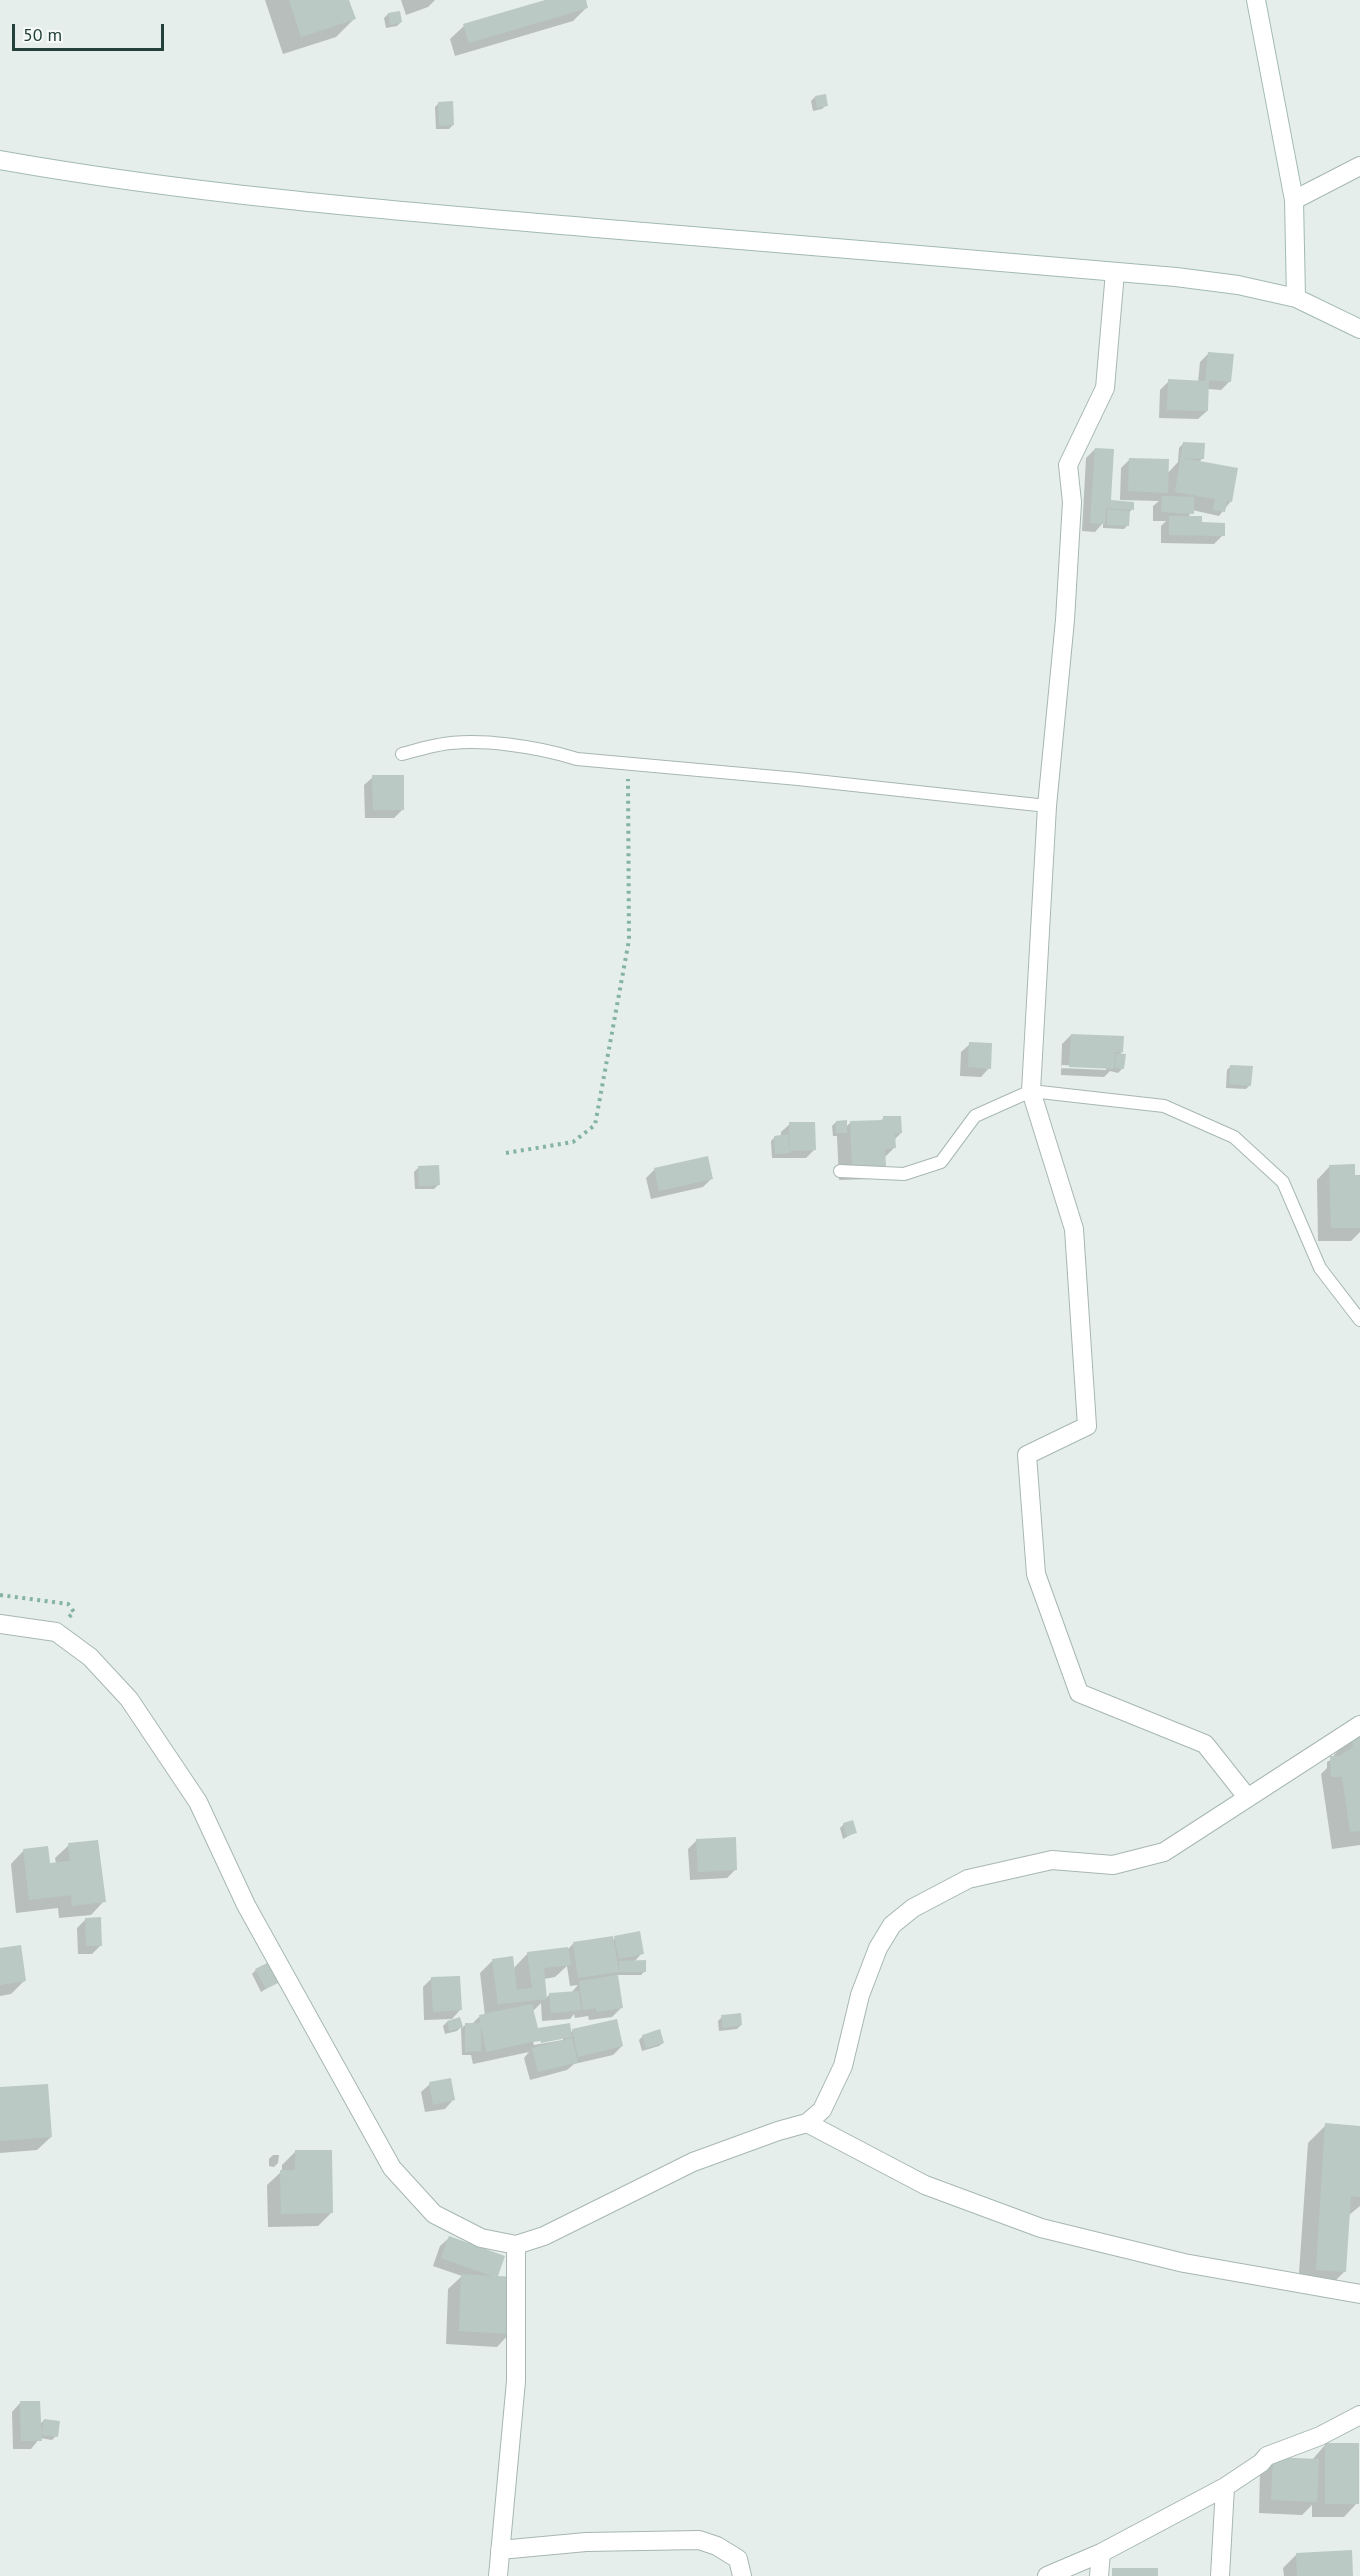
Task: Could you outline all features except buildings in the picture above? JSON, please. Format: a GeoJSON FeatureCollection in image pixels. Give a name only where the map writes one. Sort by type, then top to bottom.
{"type":"FeatureCollection","features":[{"type":"Feature","properties":{"kind":"street"},"geometry":{"type":"LineString","coordinates":[[1256,0],[1293,200],[1296,298]]}},
{"type":"Feature","properties":{"kind":"street"},"geometry":{"type":"LineString","coordinates":[[0,160],[60,171],[213,192],[443,215],[1115,272],[1238,285],[1296,298],[1360,329]]}},
{"type":"Feature","properties":{"kind":"street"},"geometry":{"type":"LineString","coordinates":[[1293,200],[1360,166]]}},
{"type":"Feature","properties":{"kind":"street"},"geometry":{"type":"LineString","coordinates":[[1115,272],[1105,388],[1068,465],[1072,502],[1067,585],[1047,806],[1031,1091],[1074,1229],[1087,1426],[1027,1455],[1036,1574],[1079,1694],[1206,1744],[1247,1797]]}},
{"type":"Feature","properties":{"kind":"street"},"geometry":{"type":"LineString","coordinates":[[0,1624],[56,1632],[90,1657],[129,1698],[198,1802],[246,1905],[392,2168],[434,2214],[481,2238],[516,2245],[544,2236],[693,2162],[778,2131],[807,2123],[822,2110],[843,2066],[860,1995],[878,1948],[892,1925],[913,1908],[968,1879],[1052,1860],[1113,1865],[1164,1852],[1360,1725]]}},
{"type":"Feature","properties":{"kind":"street"},"geometry":{"type":"LineString","coordinates":[[807,2123],[925,2185],[1041,2228],[1184,2263],[1360,2294]]}},
{"type":"Feature","properties":{"kind":"street"},"geometry":{"type":"LineString","coordinates":[[498,2576],[516,2381],[516,2245]]}},
{"type":"Feature","properties":{"kind":"street"},"geometry":{"type":"LineString","coordinates":[[1047,2576],[1101,2553],[1225,2487],[1261,2463],[1267,2456],[1320,2436],[1360,2415]]}},
{"type":"Feature","properties":{"kind":"street"},"geometry":{"type":"LineString","coordinates":[[1220,2576],[1225,2487]]}},
{"type":"Feature","properties":{"kind":"street"},"geometry":{"type":"LineString","coordinates":[[500,2550],[586,2542],[699,2540],[717,2546],[738,2559],[742,2576]]}},
{"type":"Feature","properties":{"kind":"street"},"geometry":{"type":"LineString","coordinates":[[1100,2576],[1101,2553]]}},
{"type":"Feature","properties":{"kind":"lane"},"geometry":{"type":"LineString","coordinates":[[402,754],[440,744],[468,742],[546,750],[577,759],[1047,806]]}},
{"type":"Feature","properties":{"kind":"lane"},"geometry":{"type":"LineString","coordinates":[[840,1172],[904,1174],[941,1162],[975,1116],[1031,1091],[1164,1106],[1234,1137],[1283,1182],[1320,1268],[1360,1320]]}},
{"type":"Feature","properties":{"kind":"path"},"geometry":{"type":"LineString","coordinates":[[506,1153],[573,1142],[595,1125],[629,940],[628,764]]}},
{"type":"Feature","properties":{"kind":"path"},"geometry":{"type":"LineString","coordinates":[[0,1595],[68,1604],[74,1612],[56,1632]]}}]}
